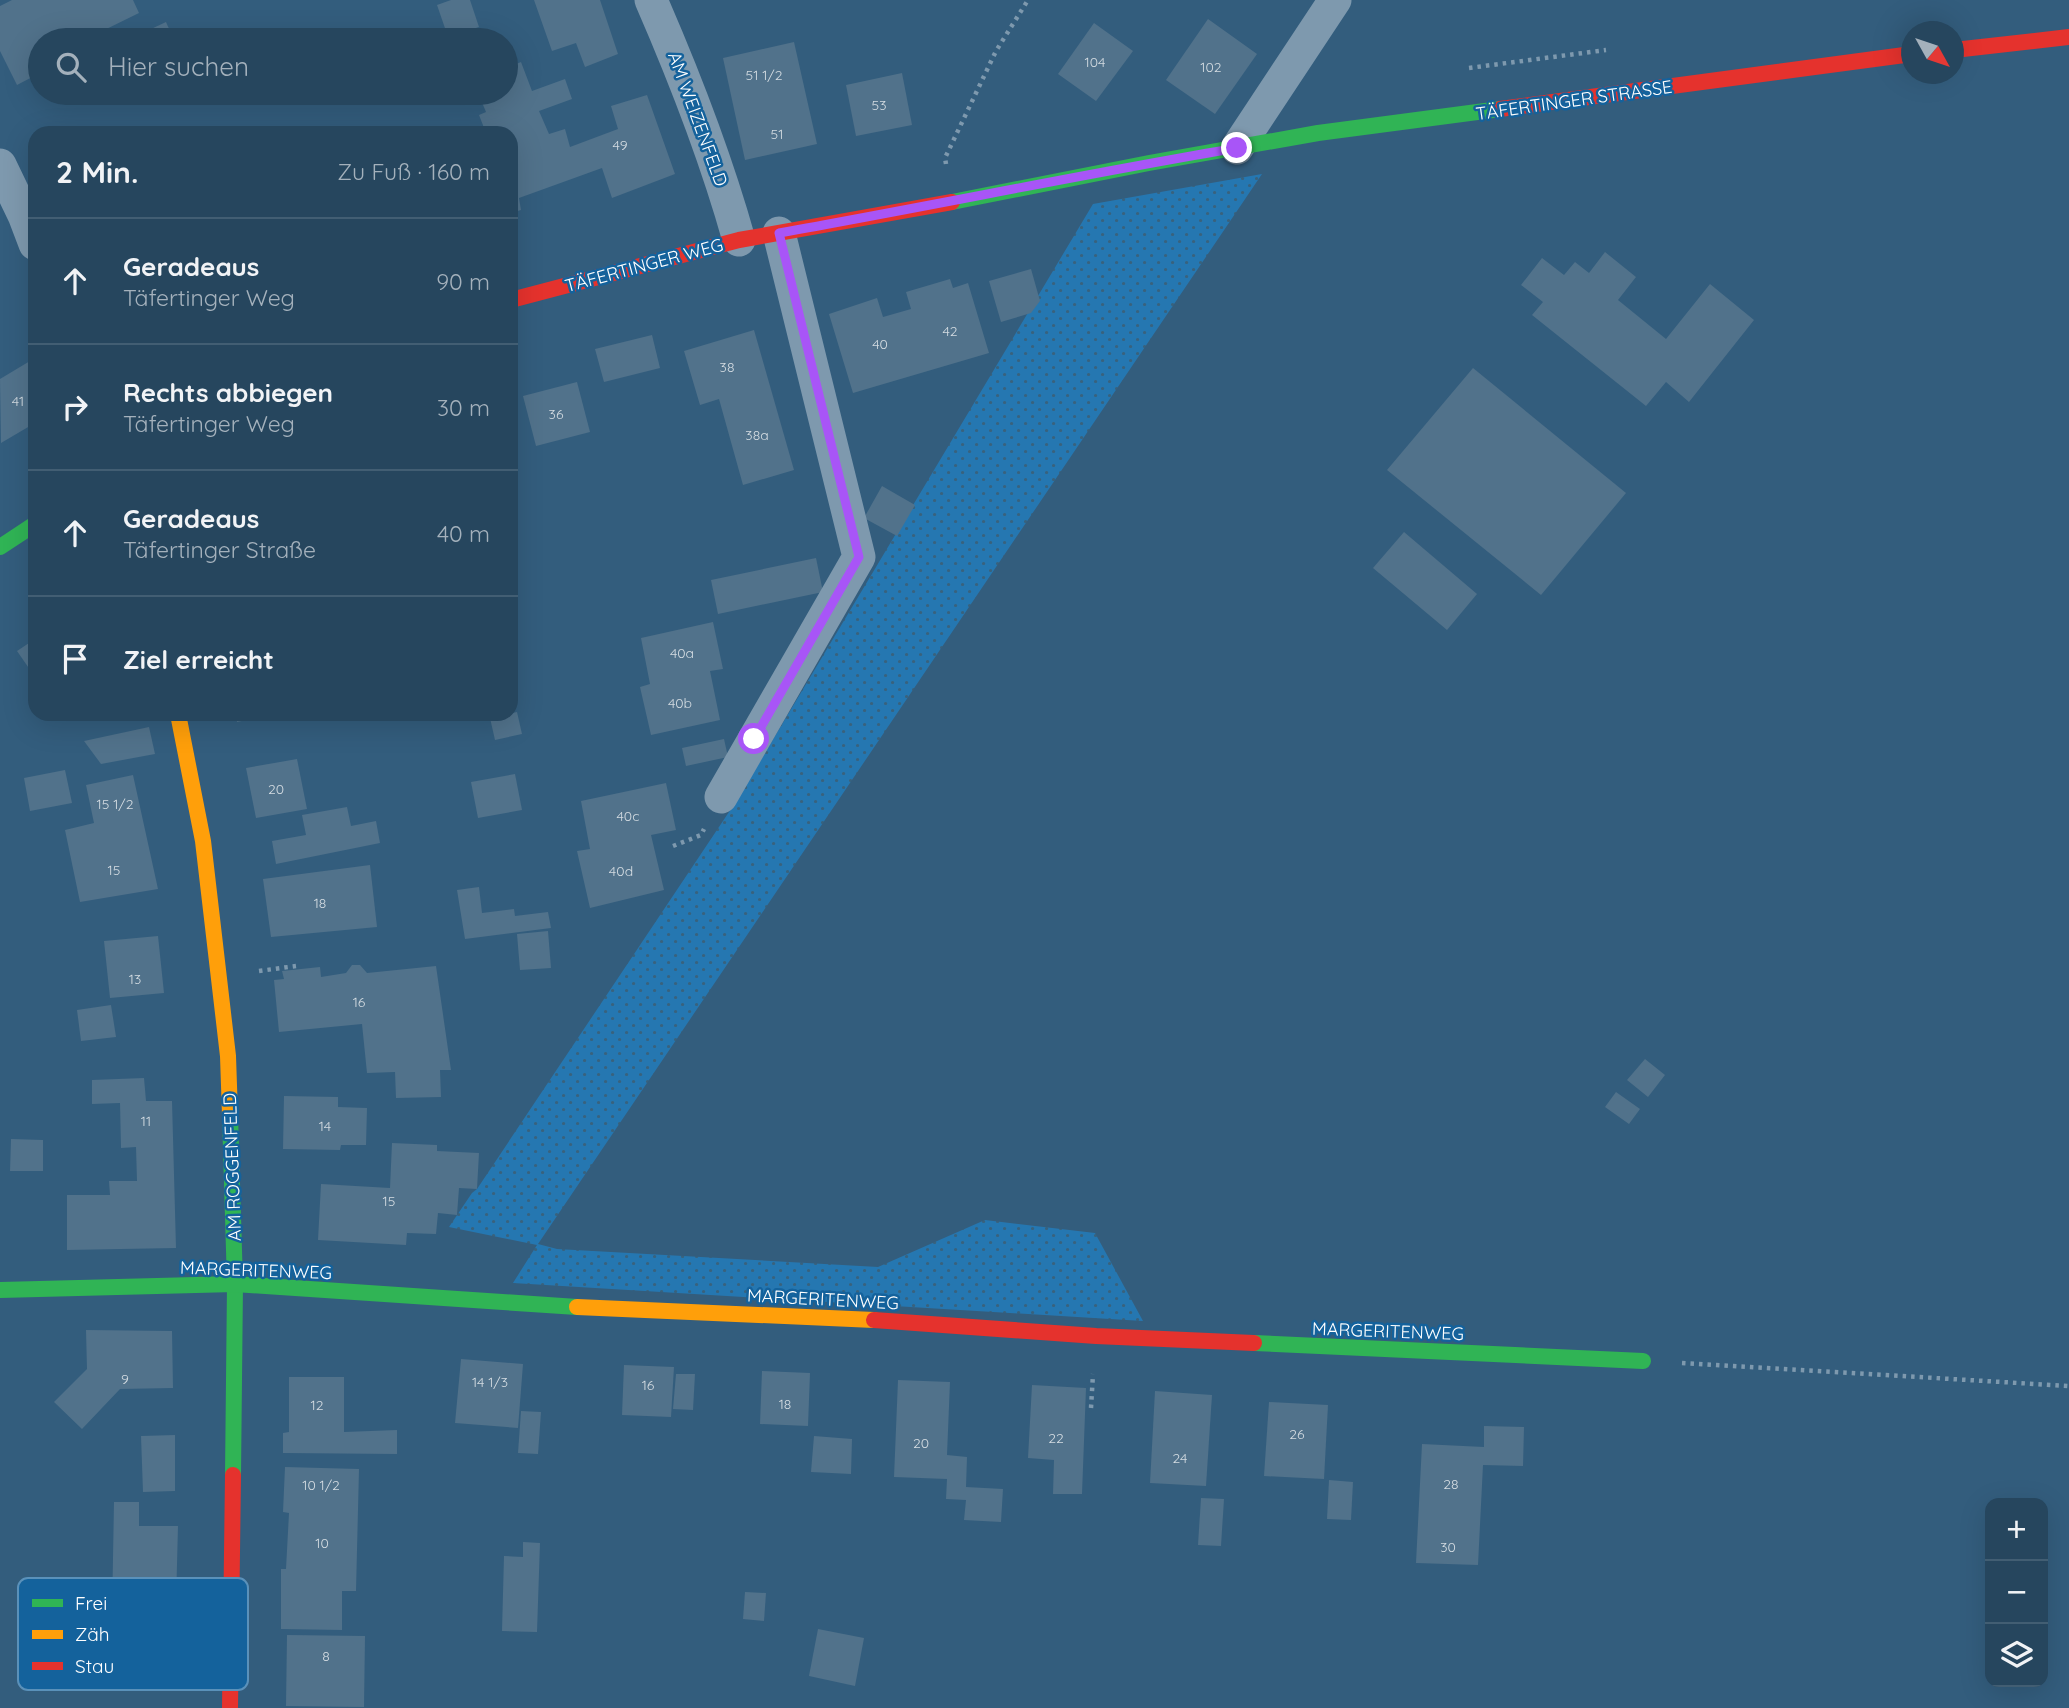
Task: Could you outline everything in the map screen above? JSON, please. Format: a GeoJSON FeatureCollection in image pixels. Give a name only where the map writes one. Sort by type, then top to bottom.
{"type":"FeatureCollection","features":[{"type":"Feature","properties":{"kind":"street","name":"AM WEIZENFELD"},"geometry":{"type":"LineString","coordinates":[[651,0],[675,55],[725,190],[740,240]]}},
{"type":"Feature","properties":{"kind":"street"},"geometry":{"type":"LineString","coordinates":[[1237,148],[1335,0]]}},
{"type":"Feature","properties":{"kind":"street"},"geometry":{"type":"LineString","coordinates":[[1964,49],[2069,37]]}},
{"type":"Feature","properties":{"kind":"street","name":"TÄFERTINGER STRASSE"},"geometry":{"type":"LineString","coordinates":[[986,195],[1318,133],[1901,55]]}},
{"type":"Feature","properties":{"kind":"street"},"geometry":{"type":"LineString","coordinates":[[0,165],[28,226]]}},
{"type":"Feature","properties":{"kind":"street","name":"TÄFERTINGER WEG"},"geometry":{"type":"LineString","coordinates":[[518,298],[740,240],[986,195]]}},
{"type":"Feature","properties":{"kind":"street"},"geometry":{"type":"LineString","coordinates":[[721,797],[859,557],[779,233]]}},
{"type":"Feature","properties":{"kind":"street"},"geometry":{"type":"LineString","coordinates":[[0,547],[28,529]]}},
{"type":"Feature","properties":{"kind":"street","name":"AM ROGGENFELD"},"geometry":{"type":"LineString","coordinates":[[179,721],[203,841],[228,1056],[235,1284],[231,1578]]}},
{"type":"Feature","properties":{"kind":"street","name":"MARGERITENWEG"},"geometry":{"type":"LineString","coordinates":[[0,1290],[235,1284],[541,1306],[843,1318],[1225,1343],[1643,1361]]}},
{"type":"Feature","properties":{"kind":"street","name":"AM ROGGENFELD"},"geometry":{"type":"LineString","coordinates":[[229,1690],[229,1708]]}},
{"type":"Feature","properties":{"kind":"path"},"geometry":{"type":"LineString","coordinates":[[953,202],[945,158],[996,51],[1028,0]]}},
{"type":"Feature","properties":{"kind":"path"},"geometry":{"type":"LineString","coordinates":[[1643,1361],[2069,1387]]}},
{"type":"Feature","properties":{"kind":"shaded area"},"geometry":{"type":"Polygon","coordinates":[[[1262,174],[538,1244],[557,1249],[878,1267],[985,1220],[1095,1233],[1143,1321],[513,1283],[537,1245],[449,1227],[735,803],[1093,204],[1262,174]]]}},
{"type":"Feature","properties":{"kind":"building"},"geometry":{"type":"Polygon","coordinates":[[[12,0],[133,0],[139,13],[108,28],[28,28],[28,79],[17,85],[0,51],[0,6],[12,0]]]}},
{"type":"Feature","properties":{"kind":"building"},"geometry":{"type":"Polygon","coordinates":[[[451,0],[470,0],[479,27],[445,28],[437,5],[451,0]]]}},
{"type":"Feature","properties":{"kind":"building"},"geometry":{"type":"Polygon","coordinates":[[[534,0],[600,0],[618,54],[585,67],[576,43],[552,51],[534,0]]]}},
{"type":"Feature","properties":{"kind":"building"},"geometry":{"type":"Polygon","coordinates":[[[1208,19],[1257,54],[1215,114],[1166,80],[1208,19]]]}},
{"type":"Feature","properties":{"kind":"building"},"geometry":{"type":"Polygon","coordinates":[[[166,22],[169,28],[153,28],[166,22]]]}},
{"type":"Feature","properties":{"kind":"building"},"geometry":{"type":"Polygon","coordinates":[[[1094,23],[1133,51],[1096,101],[1058,74],[1094,23]]]}},
{"type":"Feature","properties":{"kind":"building"},"geometry":{"type":"Polygon","coordinates":[[[794,42],[817,144],[745,160],[723,58],[794,42]]]}},
{"type":"Feature","properties":{"kind":"building"},"geometry":{"type":"Polygon","coordinates":[[[521,62],[532,91],[565,79],[572,99],[539,111],[549,134],[565,129],[570,147],[618,129],[611,106],[647,95],[675,174],[612,198],[602,168],[519,198],[521,210],[518,211],[518,126],[483,126],[479,115],[486,112],[483,105],[518,105],[518,63],[521,62]]]}},
{"type":"Feature","properties":{"kind":"building"},"geometry":{"type":"Polygon","coordinates":[[[902,73],[912,125],[856,136],[846,85],[902,73]]]}},
{"type":"Feature","properties":{"kind":"building"},"geometry":{"type":"Polygon","coordinates":[[[1605,252],[1636,277],[1618,300],[1666,339],[1710,284],[1754,320],[1689,402],[1666,382],[1646,406],[1532,315],[1543,302],[1521,285],[1542,258],[1564,275],[1575,262],[1589,273],[1605,252]]]}},
{"type":"Feature","properties":{"kind":"building"},"geometry":{"type":"Polygon","coordinates":[[[1031,269],[1040,301],[1031,313],[1001,322],[989,281],[1031,269]]]}},
{"type":"Feature","properties":{"kind":"building"},"geometry":{"type":"Polygon","coordinates":[[[950,279],[953,288],[968,283],[989,353],[853,393],[829,314],[877,298],[883,317],[911,309],[906,292],[950,279]]]}},
{"type":"Feature","properties":{"kind":"building"},"geometry":{"type":"Polygon","coordinates":[[[754,330],[794,470],[743,485],[719,399],[700,405],[684,351],[754,330]]]}},
{"type":"Feature","properties":{"kind":"building"},"geometry":{"type":"Polygon","coordinates":[[[652,335],[660,368],[604,382],[595,349],[652,335]]]}},
{"type":"Feature","properties":{"kind":"building"},"geometry":{"type":"Polygon","coordinates":[[[28,362],[28,427],[1,443],[0,379],[28,362]]]}},
{"type":"Feature","properties":{"kind":"building"},"geometry":{"type":"Polygon","coordinates":[[[1473,368],[1626,493],[1541,595],[1387,470],[1473,368]]]}},
{"type":"Feature","properties":{"kind":"building"},"geometry":{"type":"Polygon","coordinates":[[[577,382],[590,432],[536,446],[523,396],[577,382]]]}},
{"type":"Feature","properties":{"kind":"building"},"geometry":{"type":"Polygon","coordinates":[[[882,486],[915,505],[897,536],[864,518],[882,486]]]}},
{"type":"Feature","properties":{"kind":"building"},"geometry":{"type":"Polygon","coordinates":[[[1404,532],[1477,594],[1447,630],[1373,568],[1404,532]]]}},
{"type":"Feature","properties":{"kind":"building"},"geometry":{"type":"Polygon","coordinates":[[[816,558],[823,592],[718,614],[711,580],[816,558]]]}},
{"type":"Feature","properties":{"kind":"building"},"geometry":{"type":"Polygon","coordinates":[[[713,622],[723,669],[710,671],[720,720],[651,735],[640,687],[650,684],[641,638],[713,622]]]}},
{"type":"Feature","properties":{"kind":"building"},"geometry":{"type":"Polygon","coordinates":[[[28,644],[28,667],[17,651],[28,644]]]}},
{"type":"Feature","properties":{"kind":"building"},"geometry":{"type":"Polygon","coordinates":[[[518,716],[522,734],[495,740],[491,721],[518,721],[518,716]]]}},
{"type":"Feature","properties":{"kind":"building"},"geometry":{"type":"Polygon","coordinates":[[[149,727],[155,754],[101,764],[84,741],[149,727]]]}},
{"type":"Feature","properties":{"kind":"building"},"geometry":{"type":"Polygon","coordinates":[[[724,739],[728,757],[686,766],[682,748],[724,739]]]}},
{"type":"Feature","properties":{"kind":"building"},"geometry":{"type":"Polygon","coordinates":[[[297,759],[307,809],[256,818],[246,768],[297,759]]]}},
{"type":"Feature","properties":{"kind":"building"},"geometry":{"type":"Polygon","coordinates":[[[65,770],[72,803],[30,811],[24,778],[65,770]]]}},
{"type":"Feature","properties":{"kind":"building"},"geometry":{"type":"Polygon","coordinates":[[[515,774],[522,810],[478,818],[471,782],[515,774]]]}},
{"type":"Feature","properties":{"kind":"building"},"geometry":{"type":"Polygon","coordinates":[[[133,775],[158,889],[80,902],[65,830],[94,823],[86,785],[133,775]]]}},
{"type":"Feature","properties":{"kind":"building"},"geometry":{"type":"Polygon","coordinates":[[[666,783],[676,830],[651,835],[664,890],[590,908],[577,851],[590,849],[581,801],[666,783]]]}},
{"type":"Feature","properties":{"kind":"building"},"geometry":{"type":"Polygon","coordinates":[[[347,807],[351,826],[376,821],[380,843],[276,864],[272,841],[306,835],[302,815],[347,807]]]}},
{"type":"Feature","properties":{"kind":"building"},"geometry":{"type":"Polygon","coordinates":[[[370,865],[377,927],[271,937],[263,879],[370,865]]]}},
{"type":"Feature","properties":{"kind":"building"},"geometry":{"type":"Polygon","coordinates":[[[479,887],[482,913],[514,909],[515,916],[548,912],[551,928],[465,939],[457,890],[479,887]]]}},
{"type":"Feature","properties":{"kind":"building"},"geometry":{"type":"Polygon","coordinates":[[[548,931],[551,968],[520,970],[517,934],[548,931]]]}},
{"type":"Feature","properties":{"kind":"building"},"geometry":{"type":"Polygon","coordinates":[[[158,936],[164,993],[110,998],[104,941],[158,936]]]}},
{"type":"Feature","properties":{"kind":"building"},"geometry":{"type":"Polygon","coordinates":[[[352,965],[360,965],[367,973],[436,966],[451,1070],[440,1070],[441,1097],[396,1098],[395,1072],[367,1073],[362,1024],[279,1032],[274,980],[284,979],[282,971],[320,967],[321,977],[346,973],[352,965]]]}},
{"type":"Feature","properties":{"kind":"building"},"geometry":{"type":"Polygon","coordinates":[[[111,1005],[116,1037],[81,1041],[77,1010],[111,1005]]]}},
{"type":"Feature","properties":{"kind":"building"},"geometry":{"type":"Polygon","coordinates":[[[1645,1059],[1665,1075],[1648,1097],[1627,1080],[1645,1059]]]}},
{"type":"Feature","properties":{"kind":"building"},"geometry":{"type":"Polygon","coordinates":[[[144,1078],[146,1101],[172,1101],[176,1248],[67,1250],[67,1195],[110,1195],[109,1181],[137,1181],[136,1147],[121,1148],[120,1103],[92,1104],[92,1080],[144,1078]]]}},
{"type":"Feature","properties":{"kind":"building"},"geometry":{"type":"Polygon","coordinates":[[[1616,1092],[1640,1109],[1629,1124],[1605,1107],[1616,1092]]]}},
{"type":"Feature","properties":{"kind":"building"},"geometry":{"type":"Polygon","coordinates":[[[284,1096],[338,1097],[338,1107],[367,1108],[366,1145],[341,1145],[340,1150],[283,1149],[284,1096]]]}},
{"type":"Feature","properties":{"kind":"building"},"geometry":{"type":"Polygon","coordinates":[[[11,1139],[43,1140],[43,1171],[10,1171],[11,1139]]]}},
{"type":"Feature","properties":{"kind":"building"},"geometry":{"type":"Polygon","coordinates":[[[392,1143],[437,1145],[437,1151],[479,1153],[477,1189],[459,1188],[457,1215],[438,1213],[436,1234],[407,1233],[406,1245],[318,1240],[321,1184],[390,1188],[392,1143]]]}},
{"type":"Feature","properties":{"kind":"building"},"geometry":{"type":"Polygon","coordinates":[[[86,1330],[172,1331],[173,1388],[120,1389],[82,1429],[54,1402],[87,1369],[86,1330]]]}},
{"type":"Feature","properties":{"kind":"building"},"geometry":{"type":"Polygon","coordinates":[[[461,1359],[523,1364],[518,1428],[455,1423],[461,1359]]]}},
{"type":"Feature","properties":{"kind":"building"},"geometry":{"type":"Polygon","coordinates":[[[624,1365],[674,1367],[671,1417],[622,1415],[624,1365]]]}},
{"type":"Feature","properties":{"kind":"building"},"geometry":{"type":"Polygon","coordinates":[[[762,1371],[810,1373],[808,1426],[760,1424],[762,1371]]]}},
{"type":"Feature","properties":{"kind":"building"},"geometry":{"type":"Polygon","coordinates":[[[676,1374],[695,1374],[693,1410],[673,1409],[676,1374]]]}},
{"type":"Feature","properties":{"kind":"building"},"geometry":{"type":"Polygon","coordinates":[[[289,1377],[344,1377],[344,1432],[397,1430],[397,1454],[283,1453],[283,1433],[289,1432],[289,1377]]]}},
{"type":"Feature","properties":{"kind":"building"},"geometry":{"type":"Polygon","coordinates":[[[898,1380],[950,1382],[947,1455],[967,1457],[966,1487],[1003,1489],[1001,1522],[964,1520],[966,1500],[946,1499],[947,1479],[894,1477],[898,1380]]]}},
{"type":"Feature","properties":{"kind":"building"},"geometry":{"type":"Polygon","coordinates":[[[1032,1385],[1086,1388],[1082,1494],[1053,1494],[1054,1460],[1028,1458],[1032,1385]]]}},
{"type":"Feature","properties":{"kind":"building"},"geometry":{"type":"Polygon","coordinates":[[[1155,1391],[1212,1395],[1206,1486],[1150,1483],[1155,1391]]]}},
{"type":"Feature","properties":{"kind":"building"},"geometry":{"type":"Polygon","coordinates":[[[1269,1402],[1328,1405],[1324,1479],[1264,1476],[1269,1402]]]}},
{"type":"Feature","properties":{"kind":"building"},"geometry":{"type":"Polygon","coordinates":[[[521,1411],[541,1412],[538,1454],[518,1453],[521,1411]]]}},
{"type":"Feature","properties":{"kind":"building"},"geometry":{"type":"Polygon","coordinates":[[[1484,1426],[1524,1427],[1523,1466],[1483,1465],[1478,1565],[1416,1563],[1422,1444],[1484,1447],[1484,1426]]]}},
{"type":"Feature","properties":{"kind":"building"},"geometry":{"type":"Polygon","coordinates":[[[175,1435],[175,1491],[143,1492],[141,1436],[175,1435]]]}},
{"type":"Feature","properties":{"kind":"building"},"geometry":{"type":"Polygon","coordinates":[[[814,1436],[852,1439],[851,1474],[811,1472],[814,1436]]]}},
{"type":"Feature","properties":{"kind":"building"},"geometry":{"type":"Polygon","coordinates":[[[285,1467],[359,1469],[356,1591],[342,1591],[342,1630],[281,1629],[281,1569],[286,1569],[289,1513],[283,1512],[285,1467]]]}},
{"type":"Feature","properties":{"kind":"building"},"geometry":{"type":"Polygon","coordinates":[[[1329,1480],[1353,1482],[1351,1520],[1327,1519],[1329,1480]]]}},
{"type":"Feature","properties":{"kind":"building"},"geometry":{"type":"Polygon","coordinates":[[[1201,1498],[1224,1499],[1221,1546],[1198,1545],[1201,1498]]]}},
{"type":"Feature","properties":{"kind":"building"},"geometry":{"type":"Polygon","coordinates":[[[114,1502],[139,1502],[139,1526],[178,1526],[177,1578],[113,1578],[114,1502]]]}},
{"type":"Feature","properties":{"kind":"building"},"geometry":{"type":"Polygon","coordinates":[[[523,1542],[540,1543],[537,1632],[502,1631],[504,1556],[523,1557],[523,1542]]]}},
{"type":"Feature","properties":{"kind":"building"},"geometry":{"type":"Polygon","coordinates":[[[745,1592],[766,1593],[764,1621],[743,1619],[745,1592]]]}},
{"type":"Feature","properties":{"kind":"building"},"geometry":{"type":"Polygon","coordinates":[[[818,1629],[864,1638],[855,1686],[809,1676],[818,1629]]]}},
{"type":"Feature","properties":{"kind":"building"},"geometry":{"type":"Polygon","coordinates":[[[287,1635],[365,1636],[364,1707],[286,1706],[287,1635]]]}},
{"type":"Feature","properties":{"kind":"traffic: fast"},"geometry":{"type":"LineString","coordinates":[[952,202],[1318,133],[1500,109]]}},
{"type":"Feature","properties":{"kind":"traffic: fast"},"geometry":{"type":"LineString","coordinates":[[0,547],[28,529]]}},
{"type":"Feature","properties":{"kind":"traffic: fast"},"geometry":{"type":"LineString","coordinates":[[230,1115],[235,1284],[233,1475]]}},
{"type":"Feature","properties":{"kind":"traffic: fast"},"geometry":{"type":"LineString","coordinates":[[0,1290],[235,1284],[577,1307]]}},
{"type":"Feature","properties":{"kind":"traffic: fast"},"geometry":{"type":"LineString","coordinates":[[1254,1343],[1643,1361]]}},
{"type":"Feature","properties":{"kind":"traffic: slow"},"geometry":{"type":"LineString","coordinates":[[179,721],[203,841],[228,1056],[230,1115]]}},
{"type":"Feature","properties":{"kind":"traffic: slow"},"geometry":{"type":"LineString","coordinates":[[577,1307],[874,1320]]}},
{"type":"Feature","properties":{"kind":"traffic: jam"},"geometry":{"type":"LineString","coordinates":[[1964,49],[2069,37]]}},
{"type":"Feature","properties":{"kind":"traffic: jam"},"geometry":{"type":"LineString","coordinates":[[1500,109],[1901,55]]}},
{"type":"Feature","properties":{"kind":"traffic: jam"},"geometry":{"type":"LineString","coordinates":[[518,298],[739,240],[952,202]]}},
{"type":"Feature","properties":{"kind":"traffic: jam"},"geometry":{"type":"LineString","coordinates":[[874,1320],[1096,1336],[1254,1343]]}},
{"type":"Feature","properties":{"kind":"traffic: jam"},"geometry":{"type":"LineString","coordinates":[[232,1578],[233,1475]]}},
{"type":"Feature","properties":{"kind":"traffic: jam"},"geometry":{"type":"LineString","coordinates":[[230,1690],[230,1708]]}},
{"type":"Feature","properties":{"kind":"route"},"geometry":{"type":"LineString","coordinates":[[754,739],[859,557],[779,233],[1237,148]]}}]}
